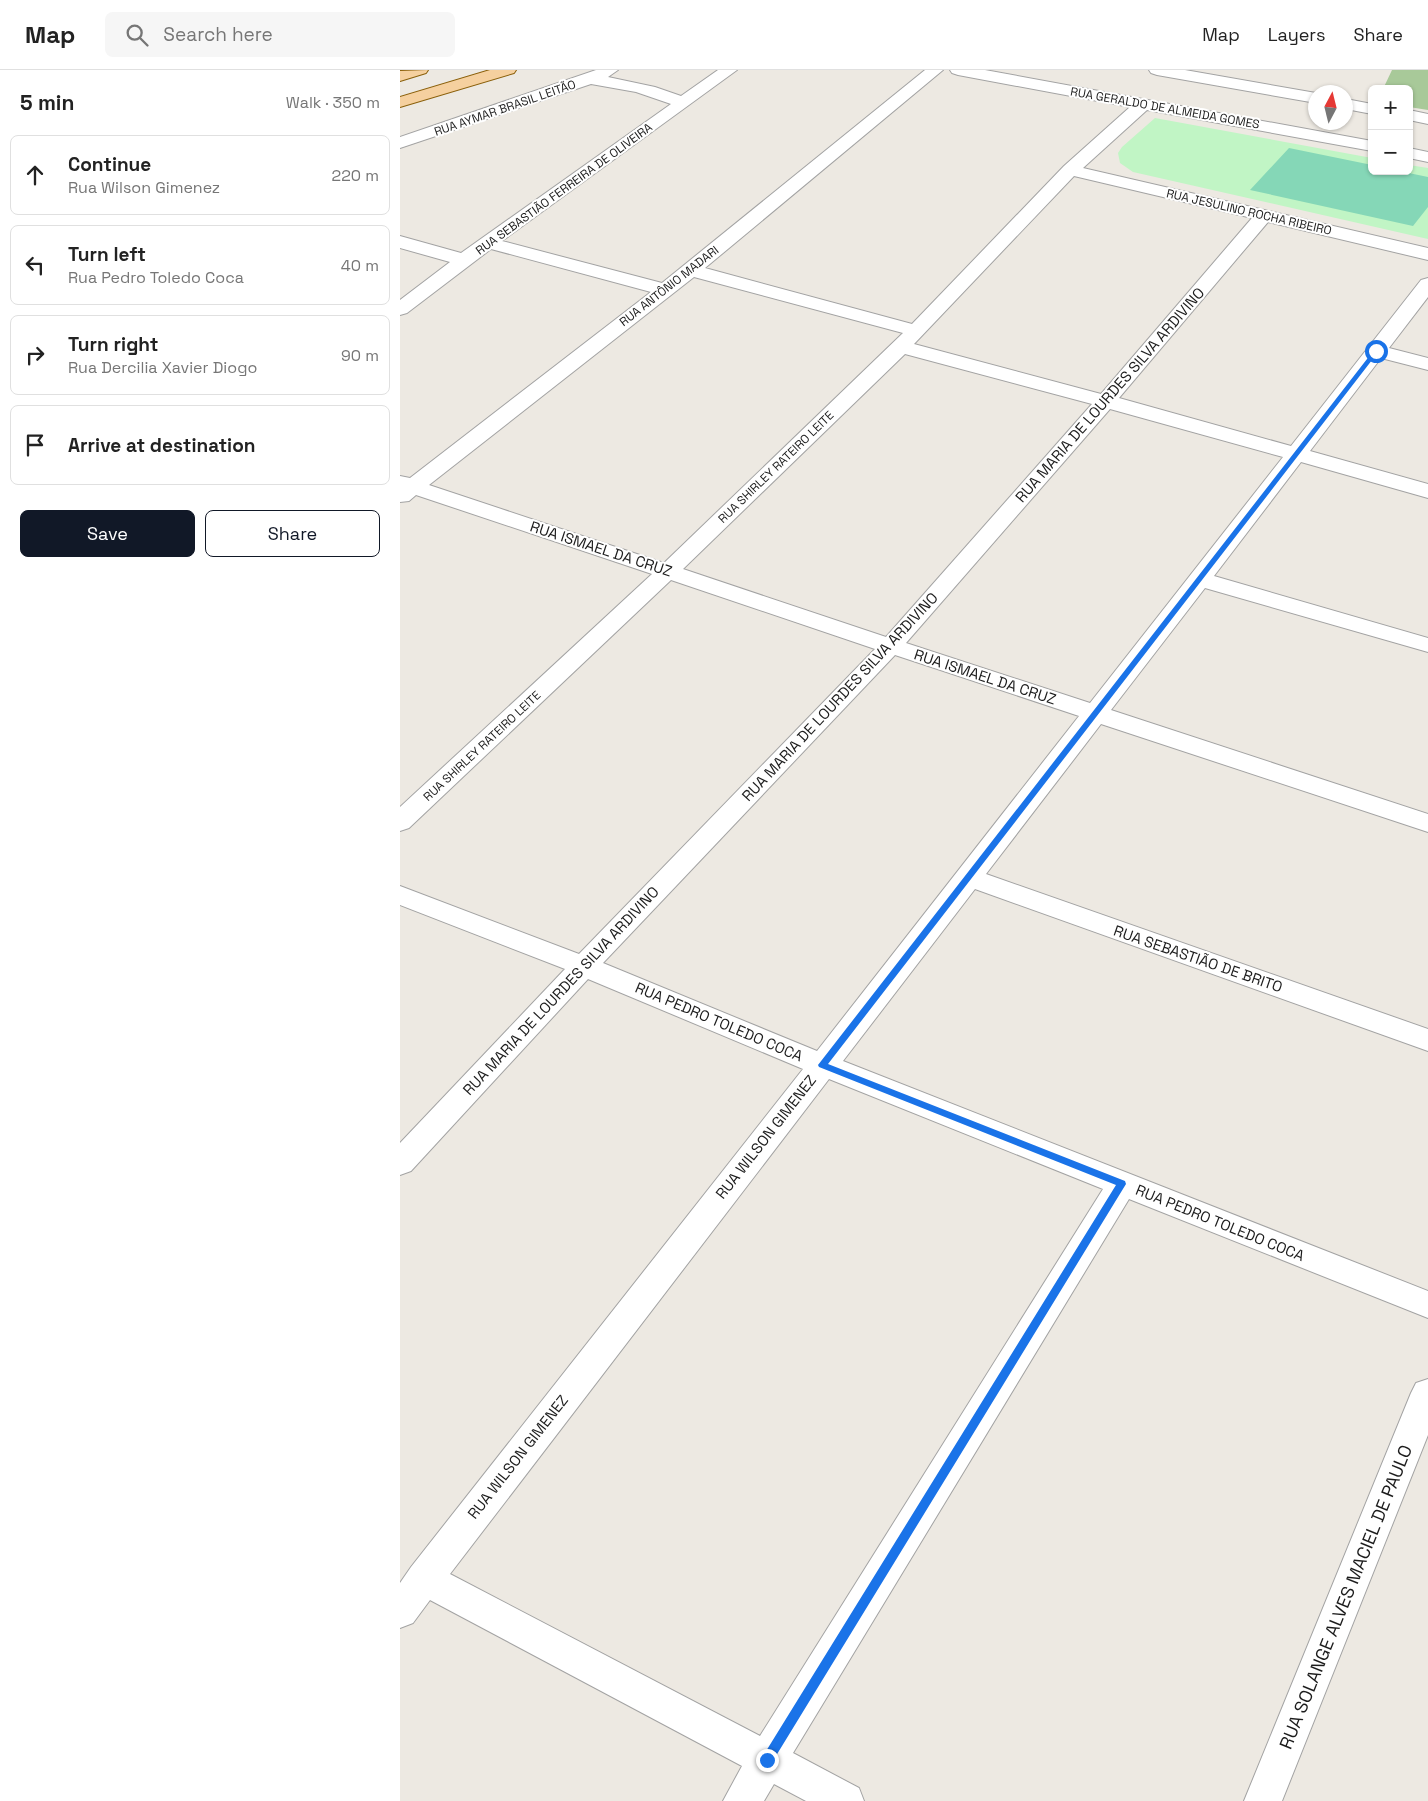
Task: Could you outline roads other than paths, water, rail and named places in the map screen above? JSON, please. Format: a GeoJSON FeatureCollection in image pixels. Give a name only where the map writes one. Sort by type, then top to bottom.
{"type":"FeatureCollection","features":[{"type":"Feature","properties":{"kind":"main road"},"geometry":{"type":"LineString","coordinates":[[400,76],[420,70]]}},
{"type":"Feature","properties":{"kind":"main road"},"geometry":{"type":"LineString","coordinates":[[400,102],[508,70]]}},
{"type":"Feature","properties":{"kind":"street","name":"RUA AYMAR BRASIL LEITÃO"},"geometry":{"type":"LineString","coordinates":[[400,143],[590,79],[610,70]]}},
{"type":"Feature","properties":{"kind":"street","name":"RUA SEBASTIÃO FERREIRA DE OLIVEIRA"},"geometry":{"type":"LineString","coordinates":[[400,310],[464,260],[729,70]]}},
{"type":"Feature","properties":{"kind":"street","name":"RUA ANTÔNIO MADARI"},"geometry":{"type":"LineString","coordinates":[[404,488],[691,270],[935,70]]}},
{"type":"Feature","properties":{"kind":"street","name":"RUA GERALDO DE ALMEIDA GOMES"},"geometry":{"type":"LineString","coordinates":[[958,70],[1368,145]]}},
{"type":"Feature","properties":{"kind":"street"},"geometry":{"type":"LineString","coordinates":[[1157,70],[1308,97]]}},
{"type":"Feature","properties":{"kind":"street"},"geometry":{"type":"LineString","coordinates":[[590,79],[626,84],[658,92],[683,103]]}},
{"type":"Feature","properties":{"kind":"street","name":"RUA SHIRLEY RATEIRO LEITE"},"geometry":{"type":"LineString","coordinates":[[406,808],[668,571],[901,347],[1070,170],[1143,104]]}},
{"type":"Feature","properties":{"kind":"street"},"geometry":{"type":"LineString","coordinates":[[1353,105],[1368,108]]}},
{"type":"Feature","properties":{"kind":"street"},"geometry":{"type":"LineString","coordinates":[[1413,116],[1428,119]]}},
{"type":"Feature","properties":{"kind":"street"},"geometry":{"type":"LineString","coordinates":[[400,156],[446,129]]}},
{"type":"Feature","properties":{"kind":"street"},"geometry":{"type":"LineString","coordinates":[[1413,154],[1428,157]]}},
{"type":"Feature","properties":{"kind":"street","name":"RUA JESULINO ROCHA RIBEIRO"},"geometry":{"type":"LineString","coordinates":[[1070,170],[1428,254]]}},
{"type":"Feature","properties":{"kind":"street","name":"RUA MARIA DE LOURDES SILVA ARDIVINO"},"geometry":{"type":"LineString","coordinates":[[400,1163],[584,966],[891,646],[1106,401],[1264,216]]}},
{"type":"Feature","properties":{"kind":"street"},"geometry":{"type":"LineString","coordinates":[[400,242],[464,260]]}},
{"type":"Feature","properties":{"kind":"street"},"geometry":{"type":"LineString","coordinates":[[488,243],[665,290]]}},
{"type":"Feature","properties":{"kind":"street"},"geometry":{"type":"LineString","coordinates":[[691,270],[917,331]]}},
{"type":"Feature","properties":{"kind":"street","name":"RUA WILSON GIMENEZ"},"geometry":{"type":"LineString","coordinates":[[400,1611],[1428,284]]}},
{"type":"Feature","properties":{"kind":"street"},"geometry":{"type":"LineString","coordinates":[[901,347],[1106,401],[1428,491]]}},
{"type":"Feature","properties":{"kind":"street"},"geometry":{"type":"LineString","coordinates":[[1376,351],[1428,364]]}},
{"type":"Feature","properties":{"kind":"street","name":"RUA ISMAEL DA CRUZ"},"geometry":{"type":"LineString","coordinates":[[404,488],[668,571],[1428,822]]}},
{"type":"Feature","properties":{"kind":"street"},"geometry":{"type":"LineString","coordinates":[[1199,579],[1428,646]]}},
{"type":"Feature","properties":{"kind":"street","name":"RUA SEBASTIÃO DE BRITO"},"geometry":{"type":"LineString","coordinates":[[968,878],[1428,1040]]}},
{"type":"Feature","properties":{"kind":"street","name":"RUA PEDRO TOLEDO COCA"},"geometry":{"type":"LineString","coordinates":[[400,895],[584,966],[822,1065],[1428,1305]]}},
{"type":"Feature","properties":{"kind":"street"},"geometry":{"type":"LineString","coordinates":[[742,1801],[1122,1184]]}},
{"type":"Feature","properties":{"kind":"street","name":"RUA SOLANGE ALVES MACIEL DE PAULO"},"geometry":{"type":"LineString","coordinates":[[1263,1801],[1428,1393]]}},
{"type":"Feature","properties":{"kind":"street"},"geometry":{"type":"LineString","coordinates":[[424,1578],[845,1801]]}}]}
